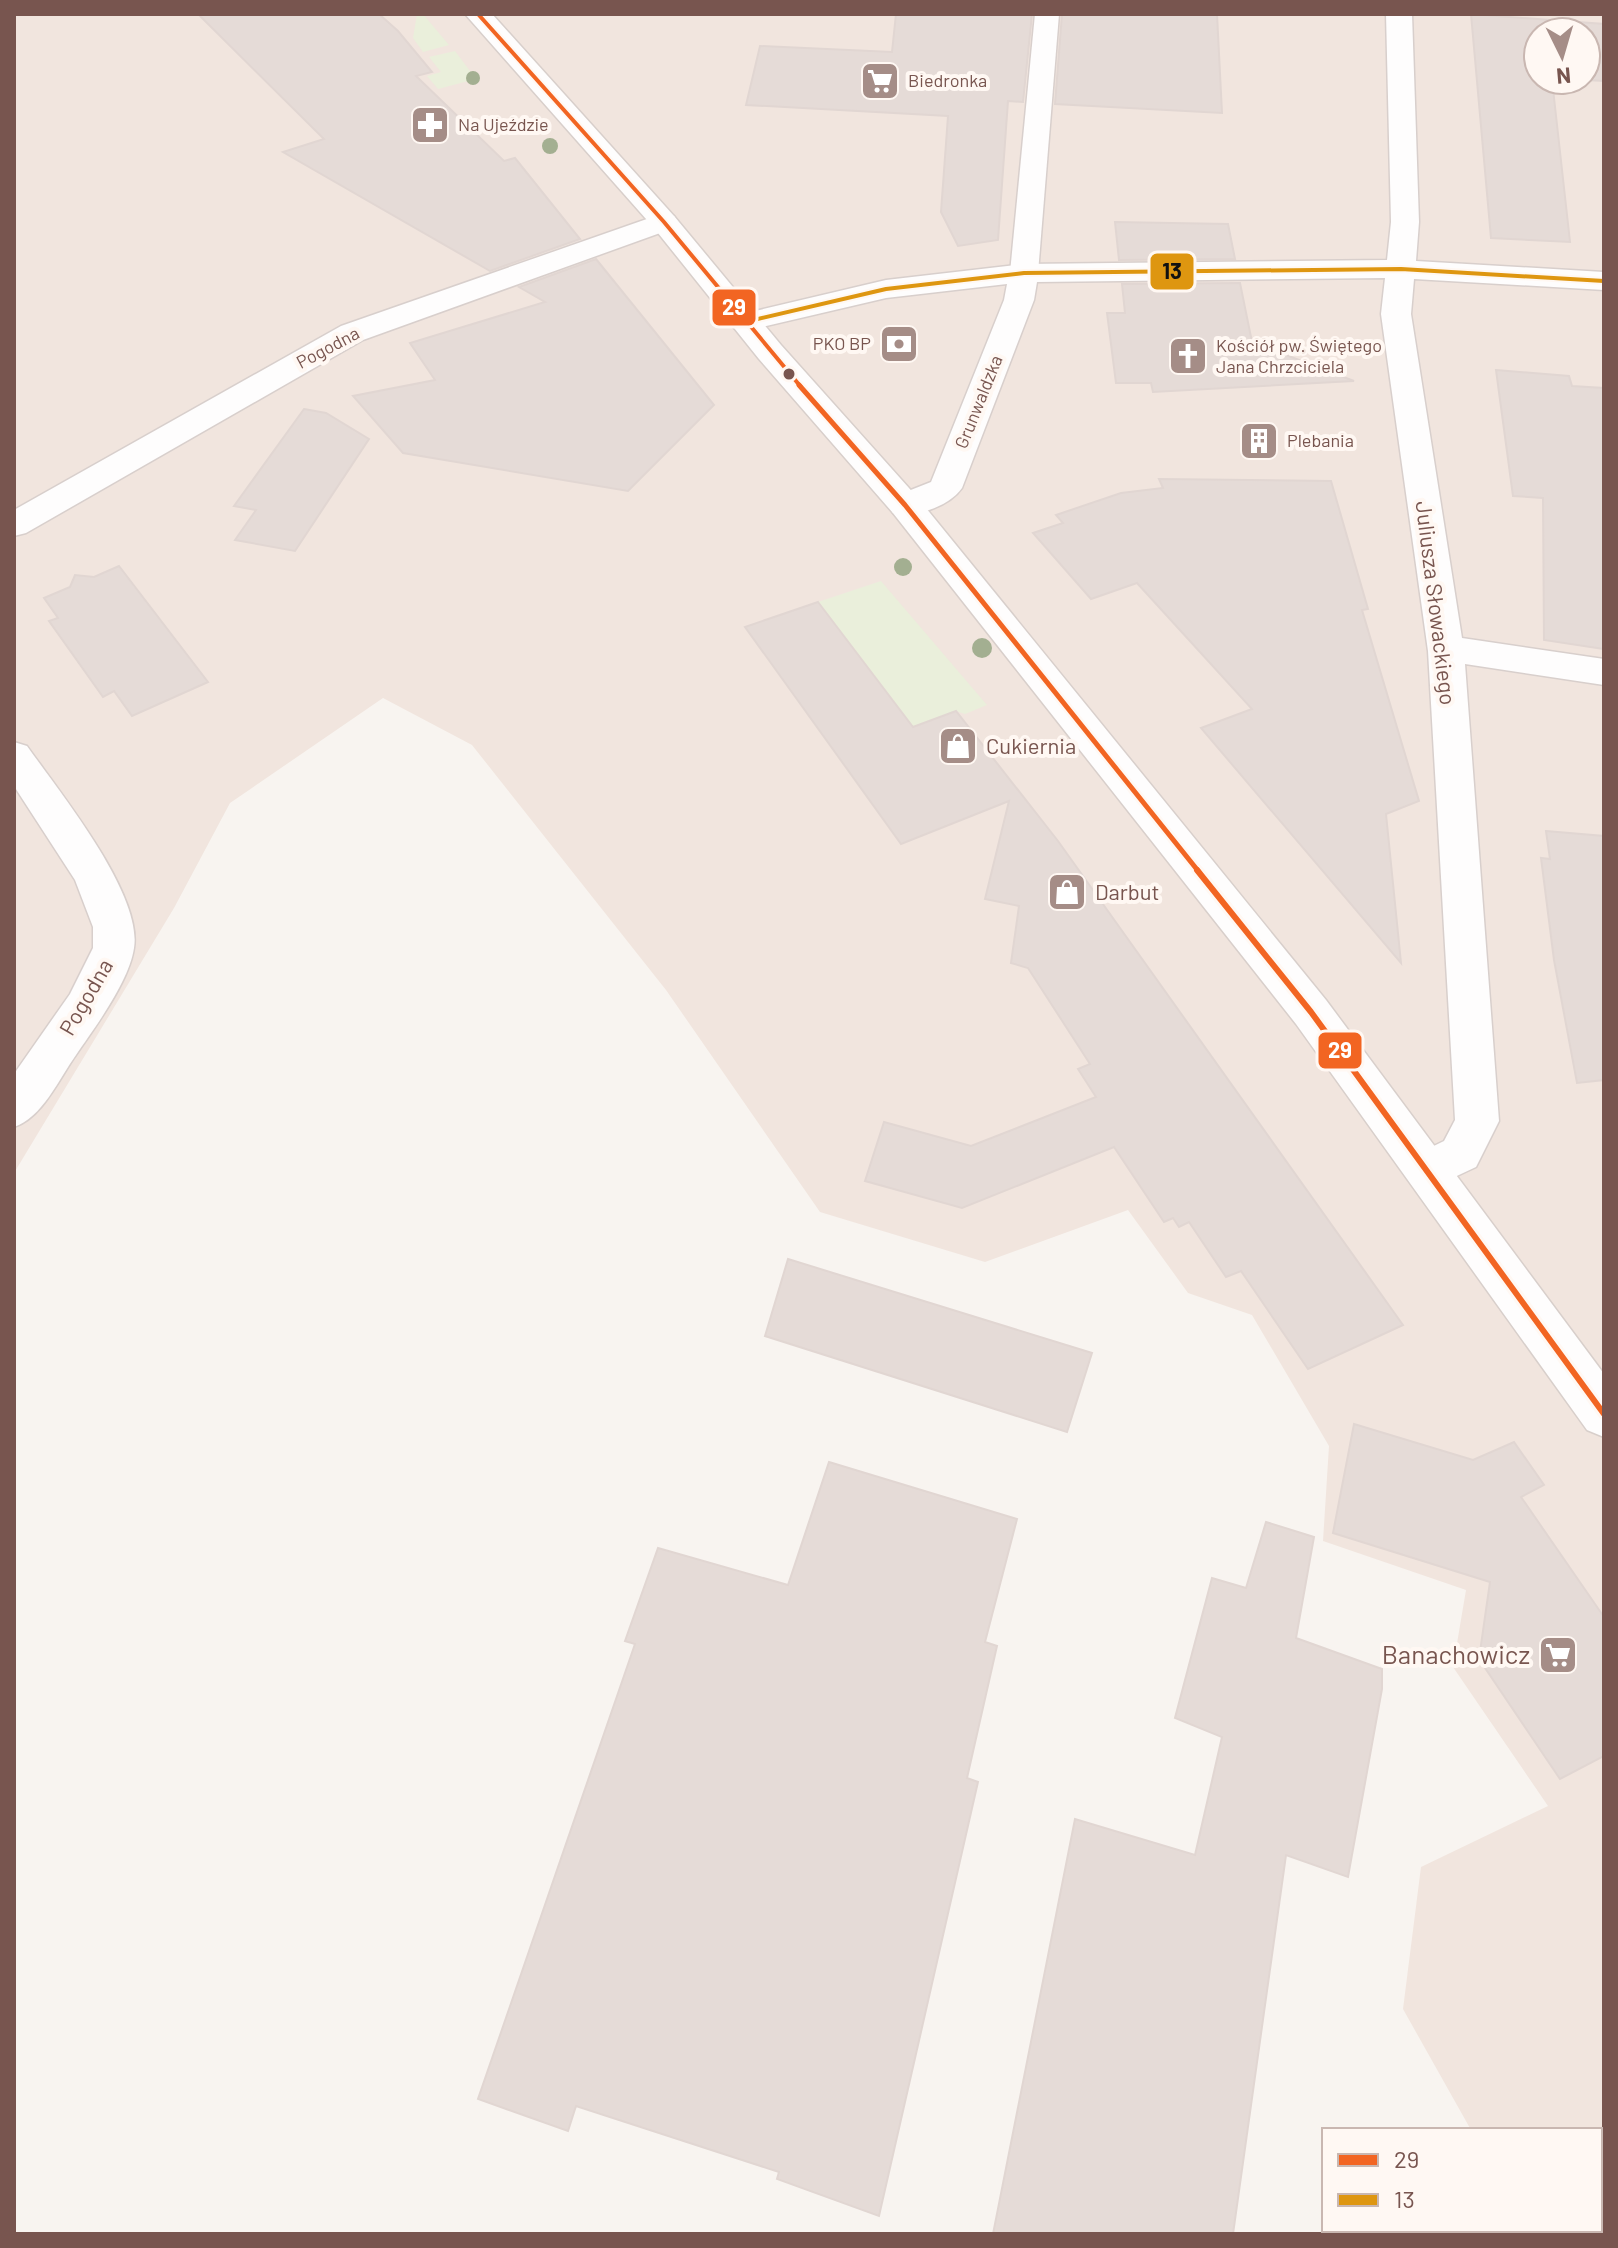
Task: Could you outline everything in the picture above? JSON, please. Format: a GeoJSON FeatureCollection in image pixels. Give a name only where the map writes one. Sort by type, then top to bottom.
{"type":"FeatureCollection","features":[{"type":"Feature","properties":{"kind":"street"},"geometry":{"type":"LineString","coordinates":[[478,14],[664,222],[745,322],[905,505],[1311,1012],[1604,1414]]}},
{"type":"Feature","properties":{"kind":"street","name":"Juliusza Słowackiego"},"geometry":{"type":"LineString","coordinates":[[1399,14],[1405,222],[1396,314],[1446,651],[1477,1121],[1460,1154],[1429,1170]]}},
{"type":"Feature","properties":{"kind":"street","name":"Pogodna"},"geometry":{"type":"LineString","coordinates":[[14,525],[352,333],[664,222]]}},
{"type":"Feature","properties":{"kind":"street"},"geometry":{"type":"LineString","coordinates":[[745,322],[886,289],[1024,273],[1401,269],[1604,281]]}},
{"type":"Feature","properties":{"kind":"street","name":"Grunwaldzka"},"geometry":{"type":"LineString","coordinates":[[905,505],[945,488],[1019,300],[1024,273]]}},
{"type":"Feature","properties":{"kind":"street"},"geometry":{"type":"LineString","coordinates":[[1446,651],[1466,651],[1604,672]]}},
{"type":"Feature","properties":{"kind":"street","name":"Pogodna"},"geometry":{"type":"LineString","coordinates":[[14,756],[103,891],[113,916],[114,948],[85,1003],[14,1109]]}},
{"type":"Feature","properties":{"kind":"lane","name":"Grunwaldzka"},"geometry":{"type":"LineString","coordinates":[[1024,273],[1047,14]]}},
{"type":"Feature","properties":{"kind":"shaded area"},"geometry":{"type":"Polygon","coordinates":[[[14,14],[1604,14],[1604,2234],[1528,2232],[1602,2232],[1602,2128],[1470,2128],[1403,2009],[1421,1867],[1548,1806],[1453,1667],[1466,1590],[1323,1541],[1329,1446],[1252,1315],[1188,1293],[1128,1210],[985,1262],[820,1212],[666,990],[472,745],[383,698],[230,803],[174,908],[14,1173],[14,14]]]}},
{"type":"Feature","properties":{"kind":"green space"},"geometry":{"type":"Polygon","coordinates":[[[417,14],[423,14],[449,45],[423,52],[413,38],[417,14]]]}},
{"type":"Feature","properties":{"kind":"green space"},"geometry":{"type":"Polygon","coordinates":[[[455,51],[476,79],[438,89],[427,76],[441,72],[429,57],[455,51]]]}},
{"type":"Feature","properties":{"kind":"green space"},"geometry":{"type":"Polygon","coordinates":[[[881,581],[987,705],[965,714],[956,711],[913,727],[818,602],[881,581]]]}},
{"type":"Feature","properties":{"kind":"building"},"geometry":{"type":"Polygon","coordinates":[[[198,14],[379,14],[398,31],[432,72],[416,76],[504,161],[515,158],[580,239],[490,271],[283,152],[324,139],[198,14]]]}},
{"type":"Feature","properties":{"kind":"building"},"geometry":{"type":"Polygon","coordinates":[[[896,14],[1032,14],[1023,102],[1008,101],[998,240],[958,246],[941,212],[948,116],[746,105],[760,46],[892,52],[896,14]]]}},
{"type":"Feature","properties":{"kind":"building"},"geometry":{"type":"Polygon","coordinates":[[[1062,14],[1217,14],[1222,113],[1055,104],[1062,14]]]}},
{"type":"Feature","properties":{"kind":"building"},"geometry":{"type":"Polygon","coordinates":[[[1471,14],[1522,18],[1522,96],[1554,96],[1570,242],[1491,238],[1471,14]]]}},
{"type":"Feature","properties":{"kind":"building"},"geometry":{"type":"Polygon","coordinates":[[[1602,24],[1604,24],[1602,81],[1602,24]]]}},
{"type":"Feature","properties":{"kind":"building"},"geometry":{"type":"Polygon","coordinates":[[[1115,222],[1228,224],[1235,259],[1119,260],[1115,222]]]}},
{"type":"Feature","properties":{"kind":"building"},"geometry":{"type":"Polygon","coordinates":[[[596,259],[714,405],[628,491],[403,453],[353,396],[435,380],[410,343],[545,302],[519,287],[596,259]]]}},
{"type":"Feature","properties":{"kind":"building","name":"Kościół pw. Świętego Jana Chrzciciela"},"geometry":{"type":"Polygon","coordinates":[[[1240,283],[1252,342],[1354,381],[1153,392],[1151,383],[1116,383],[1107,313],[1125,313],[1122,284],[1240,283]]]}},
{"type":"Feature","properties":{"kind":"building"},"geometry":{"type":"Polygon","coordinates":[[[1496,370],[1569,376],[1572,386],[1604,388],[1604,649],[1544,640],[1543,498],[1513,496],[1496,370]]]}},
{"type":"Feature","properties":{"kind":"building"},"geometry":{"type":"Polygon","coordinates":[[[304,409],[326,413],[369,439],[295,551],[235,540],[256,510],[234,506],[304,409]]]}},
{"type":"Feature","properties":{"kind":"building"},"geometry":{"type":"Polygon","coordinates":[[[1159,479],[1331,481],[1368,609],[1362,610],[1419,801],[1386,814],[1401,963],[1201,728],[1252,709],[1137,583],[1091,599],[1033,533],[1063,523],[1056,515],[1121,493],[1163,488],[1159,479]]]}},
{"type":"Feature","properties":{"kind":"building"},"geometry":{"type":"Polygon","coordinates":[[[119,566],[208,682],[132,716],[114,691],[103,697],[49,621],[58,618],[44,598],[70,587],[75,575],[94,577],[119,566]]]}},
{"type":"Feature","properties":{"kind":"building"},"geometry":{"type":"Polygon","coordinates":[[[818,602],[913,727],[956,711],[1058,841],[1403,1325],[1308,1369],[1241,1271],[1226,1277],[1189,1222],[1179,1227],[1173,1218],[1164,1222],[1114,1147],[962,1208],[865,1181],[884,1122],[971,1146],[1096,1097],[1078,1069],[1090,1064],[1028,968],[1011,963],[1019,906],[985,899],[1009,801],[901,844],[745,627],[818,602]]]}},
{"type":"Feature","properties":{"kind":"building"},"geometry":{"type":"Polygon","coordinates":[[[1546,831],[1604,836],[1604,1080],[1577,1083],[1554,960],[1541,858],[1550,859],[1546,831]]]}},
{"type":"Feature","properties":{"kind":"building"},"geometry":{"type":"Polygon","coordinates":[[[788,1259],[1092,1353],[1067,1432],[765,1336],[788,1259]]]}},
{"type":"Feature","properties":{"kind":"building"},"geometry":{"type":"Polygon","coordinates":[[[1354,1424],[1473,1460],[1514,1442],[1544,1485],[1521,1497],[1604,1617],[1604,1756],[1560,1779],[1479,1659],[1490,1582],[1333,1533],[1354,1424]]]}},
{"type":"Feature","properties":{"kind":"building"},"geometry":{"type":"Polygon","coordinates":[[[829,1462],[1017,1519],[985,1642],[997,1646],[967,1778],[978,1782],[879,2216],[777,2179],[779,2172],[576,2106],[568,2131],[478,2099],[635,1644],[625,1641],[658,1548],[788,1585],[829,1462]]]}},
{"type":"Feature","properties":{"kind":"building"},"geometry":{"type":"Polygon","coordinates":[[[1266,1522],[1314,1537],[1296,1638],[1382,1669],[1382,1689],[1348,1877],[1286,1855],[1233,2234],[993,2234],[1075,1819],[1195,1855],[1222,1737],[1175,1718],[1212,1578],[1246,1588],[1266,1522]]]}},
{"type":"Feature","properties":{"kind":"transit line","name":"29"},"geometry":{"type":"LineString","coordinates":[[478,14],[664,222],[770,352],[905,505],[1311,1012],[1604,1414]]}},
{"type":"Feature","properties":{"kind":"transit line","name":"13"},"geometry":{"type":"LineString","coordinates":[[745,322],[886,289],[1024,273],[1401,269],[1604,281]]}},
{"type":"Feature","properties":{"kind":"place","name":"Biedronka"},"geometry":{"type":"Point","coordinates":[880,81]}},
{"type":"Feature","properties":{"kind":"place","name":"Na Ujeździe"},"geometry":{"type":"Point","coordinates":[430,125]}},
{"type":"Feature","properties":{"kind":"place","name":"PKO BP"},"geometry":{"type":"Point","coordinates":[899,344]}},
{"type":"Feature","properties":{"kind":"place","name":"Kościół pw. Świętego Jana Chrzciciela"},"geometry":{"type":"Point","coordinates":[1188,356]}},
{"type":"Feature","properties":{"kind":"place","name":"Plebania"},"geometry":{"type":"Point","coordinates":[1259,441]}},
{"type":"Feature","properties":{"kind":"place","name":"Cukiernia"},"geometry":{"type":"Point","coordinates":[958,746]}},
{"type":"Feature","properties":{"kind":"place","name":"Darbut"},"geometry":{"type":"Point","coordinates":[1067,892]}},
{"type":"Feature","properties":{"kind":"place","name":"Banachowicz"},"geometry":{"type":"Point","coordinates":[1558,1655]}}]}
